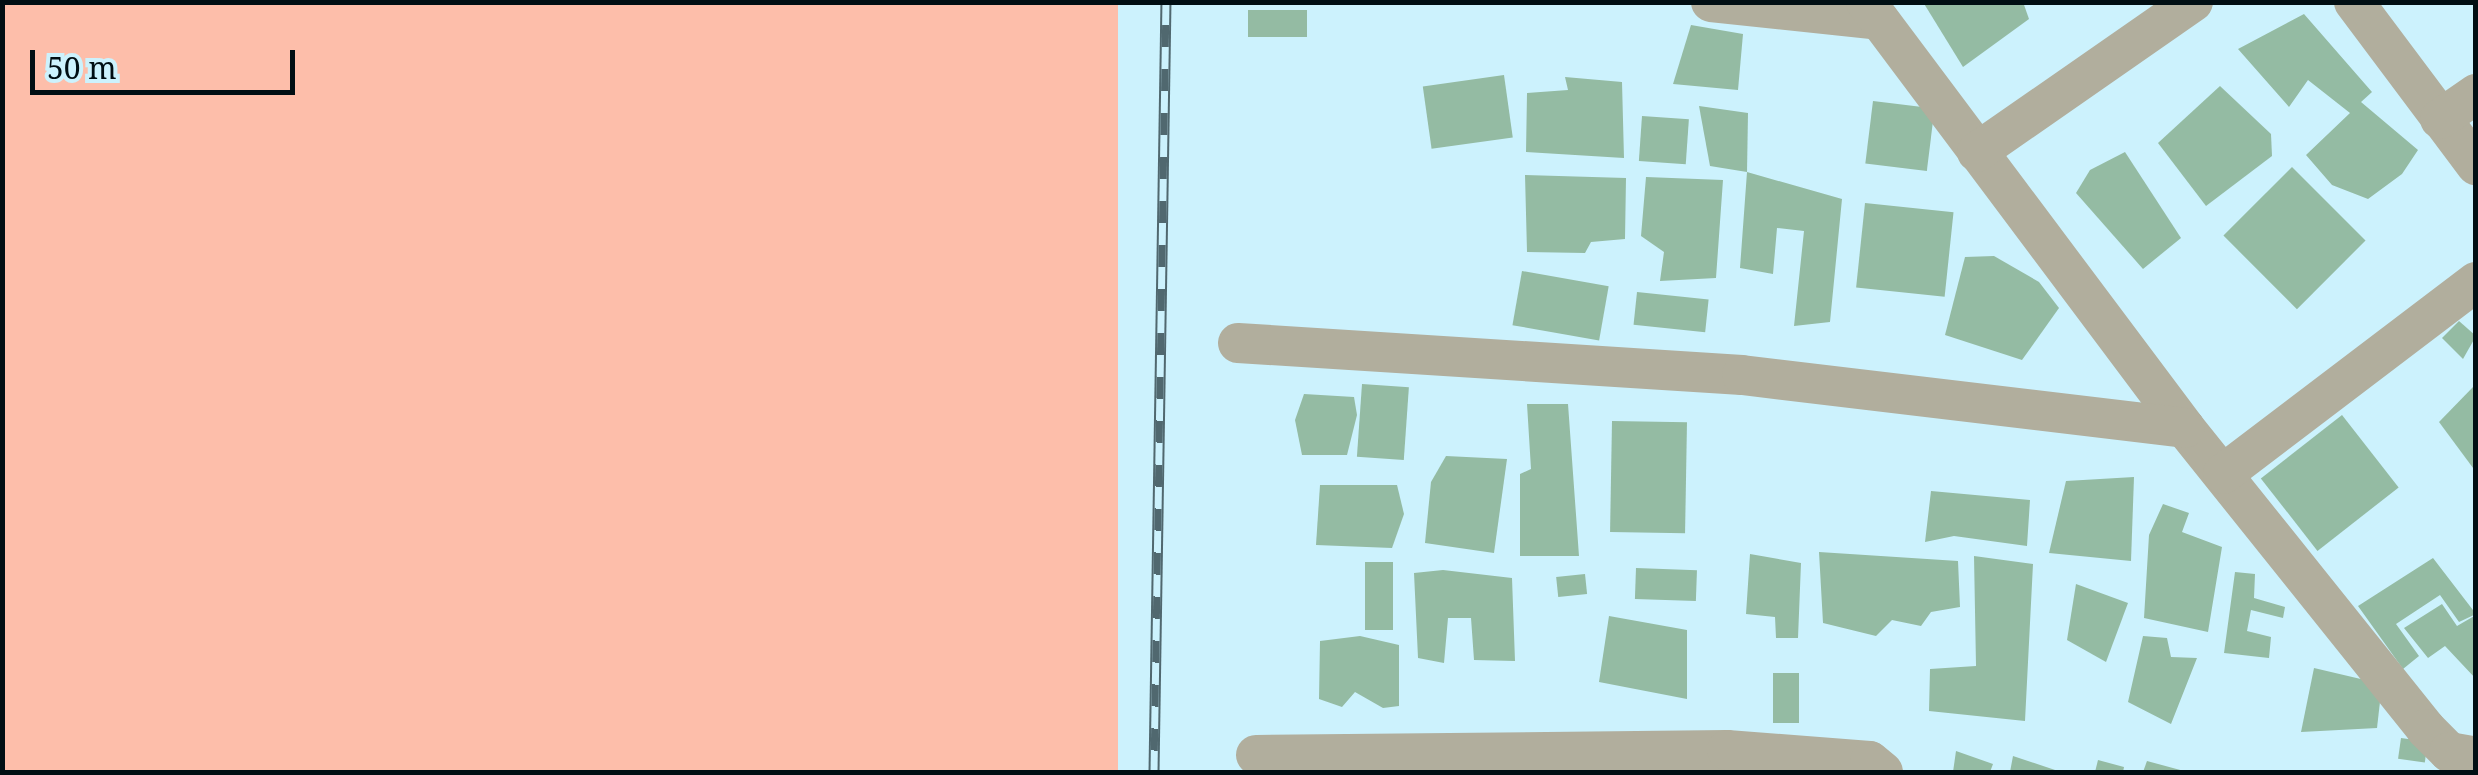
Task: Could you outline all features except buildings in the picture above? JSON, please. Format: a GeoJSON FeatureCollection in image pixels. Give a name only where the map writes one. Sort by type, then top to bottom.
{"type":"FeatureCollection","features":[{"type":"Feature","properties":{"kind":"street"},"geometry":{"type":"LineString","coordinates":[[1711,2],[1872,12],[2185,428],[2426,729],[2449,752],[2476,757]]}},
{"type":"Feature","properties":{"kind":"street"},"geometry":{"type":"LineString","coordinates":[[1977,152],[2193,2]]}},
{"type":"Feature","properties":{"kind":"street"},"geometry":{"type":"LineString","coordinates":[[2354,2],[2476,166]]}},
{"type":"Feature","properties":{"kind":"street"},"geometry":{"type":"LineString","coordinates":[[2440,119],[2476,94]]}},
{"type":"Feature","properties":{"kind":"street"},"geometry":{"type":"LineString","coordinates":[[2223,474],[2476,282]]}},
{"type":"Feature","properties":{"kind":"street"},"geometry":{"type":"LineString","coordinates":[[1238,343],[1742,375],[2185,428]]}},
{"type":"Feature","properties":{"kind":"street"},"geometry":{"type":"LineString","coordinates":[[1256,755],[1870,761],[1884,772]]}},
{"type":"Feature","properties":{"kind":"shaded area"},"geometry":{"type":"Polygon","coordinates":[[[2,3],[1118,3],[1118,772],[2,772],[2,3]]]}},
{"type":"Feature","properties":{"kind":"railway"},"geometry":{"type":"LineString","coordinates":[[1154,772],[1166,2]]}}]}
